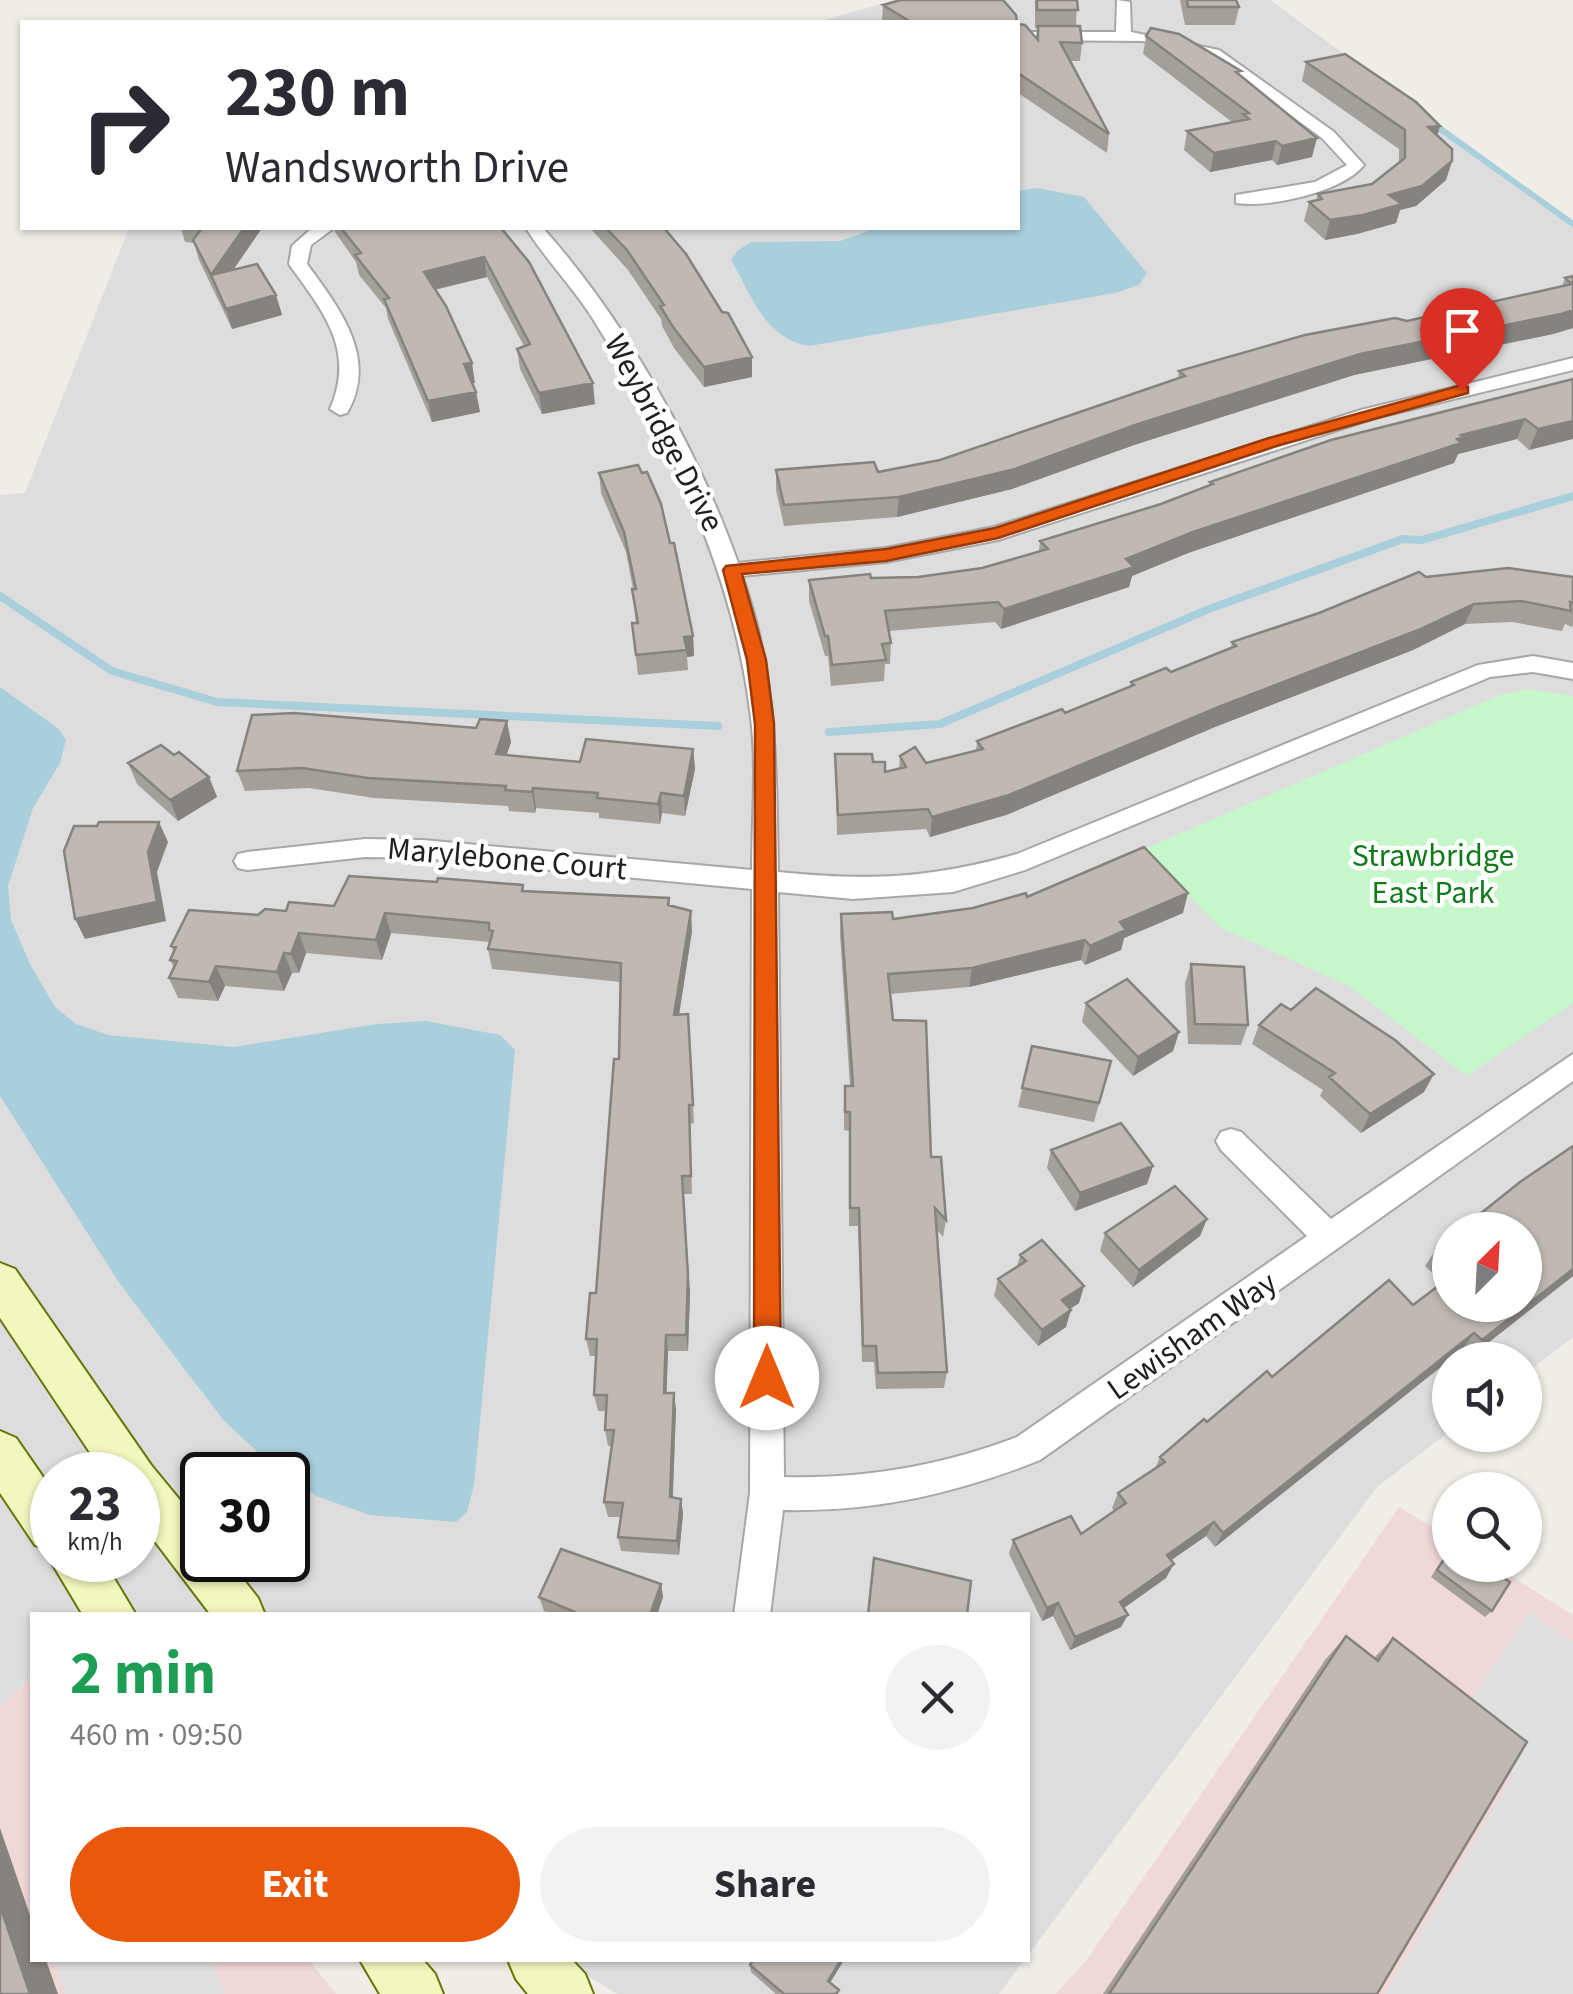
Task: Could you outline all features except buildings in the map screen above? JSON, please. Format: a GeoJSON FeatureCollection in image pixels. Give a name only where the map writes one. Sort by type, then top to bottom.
{"type":"FeatureCollection","features":[{"type":"Feature","properties":{"kind":"main road"},"geometry":{"type":"LineString","coordinates":[[0,1282],[116,1452]]}},
{"type":"Feature","properties":{"kind":"main road"},"geometry":{"type":"LineString","coordinates":[[0,1453],[30,1497]]}},
{"type":"Feature","properties":{"kind":"main road"},"geometry":{"type":"LineString","coordinates":[[160,1510],[239,1612]]}},
{"type":"Feature","properties":{"kind":"main road"},"geometry":{"type":"LineString","coordinates":[[89,1582],[110,1612]]}},
{"type":"Feature","properties":{"kind":"main road"},"geometry":{"type":"LineString","coordinates":[[389,1962],[415,1994]]}},
{"type":"Feature","properties":{"kind":"street"},"geometry":{"type":"LineString","coordinates":[[1123,2],[1124,36]]}},
{"type":"Feature","properties":{"kind":"street"},"geometry":{"type":"LineString","coordinates":[[1020,36],[1124,36],[1182,43],[1230,62],[1328,135],[1356,164],[1354,170],[1326,184],[1242,199]]}},
{"type":"Feature","properties":{"kind":"street"},"geometry":{"type":"LineString","coordinates":[[321,230],[308,238],[297,254],[298,264],[333,313],[353,363],[353,379],[340,409]]}},
{"type":"Feature","properties":{"kind":"street","name":"Weybridge Drive"},"geometry":{"type":"LineString","coordinates":[[536,230],[572,269],[680,450],[706,502],[732,570],[756,660],[764,724],[767,1492],[760,1581],[753,1612]]}},
{"type":"Feature","properties":{"kind":"street"},"geometry":{"type":"LineString","coordinates":[[732,570],[886,555],[998,533],[1274,441],[1573,364]]}},
{"type":"Feature","properties":{"kind":"street"},"geometry":{"type":"LineString","coordinates":[[766,882],[853,889],[904,888],[990,873],[1486,670],[1533,664],[1573,671]]}},
{"type":"Feature","properties":{"kind":"street","name":"Marylebone Court"},"geometry":{"type":"LineString","coordinates":[[247,861],[346,849],[423,849],[766,882]]}},
{"type":"Feature","properties":{"kind":"street","name":"Lewisham Way"},"geometry":{"type":"LineString","coordinates":[[767,1492],[840,1496],[906,1489],[970,1473],[1028,1450],[1573,1066]]}},
{"type":"Feature","properties":{"kind":"street"},"geometry":{"type":"LineString","coordinates":[[1231,1141],[1331,1239]]}},
{"type":"Feature","properties":{"kind":"shaded area"},"geometry":{"type":"Polygon","coordinates":[[[895,0],[1270,0],[1573,221],[1573,1337],[1542,1361],[1542,1342],[1432,1342],[1432,1445],[1377,1487],[1030,1952],[1030,1612],[30,1612],[30,1679],[0,1708],[0,495],[25,493],[128,230],[1020,230],[1020,20],[824,20],[895,0]]]}},
{"type":"Feature","properties":{"kind":"shaded area"},"geometry":{"type":"Polygon","coordinates":[[[1399,1507],[1432,1527],[1432,1582],[1520,1582],[1573,1615],[1573,1994],[1056,1994],[1088,1958],[1399,1507]]]}},
{"type":"Feature","properties":{"kind":"shaded area"},"geometry":{"type":"Polygon","coordinates":[[[1530,1611],[1573,1643],[1573,1994],[1385,1994],[1513,1775],[1452,1727],[1530,1611]]]}},
{"type":"Feature","properties":{"kind":"shaded area"},"geometry":{"type":"Polygon","coordinates":[[[30,1679],[30,1962],[311,1962],[336,1994],[0,1994],[0,1708],[30,1679]]]}},
{"type":"Feature","properties":{"kind":"shaded area"},"geometry":{"type":"Polygon","coordinates":[[[55,1962],[212,1962],[225,1994],[66,1994],[55,1962]]]}},
{"type":"Feature","properties":{"kind":"shaded area"},"geometry":{"type":"Polygon","coordinates":[[[566,1962],[1023,1962],[999,1994],[617,1994],[566,1962]]]}},
{"type":"Feature","properties":{"kind":"green space","name":"Strawbridge East Park"},"geometry":{"type":"Polygon","coordinates":[[[1527,689],[1573,696],[1573,1003],[1467,1076],[1349,986],[1221,928],[1142,850],[1500,695],[1527,689]]]}},
{"type":"Feature","properties":{"kind":"water"},"geometry":{"type":"Polygon","coordinates":[[[1037,188],[1084,197],[1147,273],[1139,285],[1115,293],[809,346],[781,335],[761,314],[731,260],[751,242],[840,241],[870,230],[1020,230],[1020,191],[1037,188]]]}},
{"type":"Feature","properties":{"kind":"water"},"geometry":{"type":"Polygon","coordinates":[[[0,687],[59,729],[66,740],[60,763],[33,808],[8,886],[11,920],[31,966],[55,1007],[76,1024],[108,1035],[234,1047],[377,1024],[426,1021],[500,1035],[515,1050],[474,1485],[467,1512],[456,1522],[370,1515],[310,1492],[310,1452],[258,1452],[224,1421],[120,1284],[0,1096],[0,687]]]}},
{"type":"Feature","properties":{"kind":"waterway"},"geometry":{"type":"LineString","coordinates":[[1432,123],[1573,224]]}},
{"type":"Feature","properties":{"kind":"waterway"},"geometry":{"type":"LineString","coordinates":[[829,732],[940,724],[1209,609],[1403,539],[1422,540],[1573,496]]}},
{"type":"Feature","properties":{"kind":"waterway"},"geometry":{"type":"LineString","coordinates":[[0,596],[112,671],[217,702],[718,726]]}},
{"type":"Feature","properties":{"kind":"route"},"geometry":{"type":"LineString","coordinates":[[767,1378],[764,724],[756,660],[732,570],[886,555],[998,533],[1274,441],[1462,390]]}}]}
